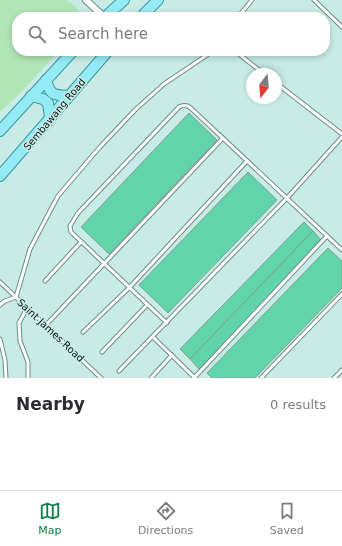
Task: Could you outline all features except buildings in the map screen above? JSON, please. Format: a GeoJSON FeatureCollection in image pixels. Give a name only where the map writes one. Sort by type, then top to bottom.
{"type":"FeatureCollection","features":[{"type":"Feature","properties":{"kind":"main road"},"geometry":{"type":"LineString","coordinates":[[110,12],[124,0]]}},
{"type":"Feature","properties":{"kind":"main road"},"geometry":{"type":"LineString","coordinates":[[146,12],[158,0]]}},
{"type":"Feature","properties":{"kind":"main road"},"geometry":{"type":"LineString","coordinates":[[0,131],[68,56]]}},
{"type":"Feature","properties":{"kind":"main road","name":"Sembawang Road"},"geometry":{"type":"LineString","coordinates":[[0,176],[104,56]]}},
{"type":"Feature","properties":{"kind":"main road"},"geometry":{"type":"LineString","coordinates":[[46,80],[49,91],[55,95],[69,96]]}},
{"type":"Feature","properties":{"kind":"main road"},"geometry":{"type":"LineString","coordinates":[[31,96],[42,99],[48,103],[50,118]]}},
{"type":"Feature","properties":{"kind":"street"},"geometry":{"type":"LineString","coordinates":[[86,0],[99,12]]}},
{"type":"Feature","properties":{"kind":"lane"},"geometry":{"type":"LineString","coordinates":[[242,12],[252,0]]}},
{"type":"Feature","properties":{"kind":"lane"},"geometry":{"type":"LineString","coordinates":[[314,0],[326,12]]}},
{"type":"Feature","properties":{"kind":"lane"},"geometry":{"type":"LineString","coordinates":[[330,15],[342,27]]}},
{"type":"Feature","properties":{"kind":"lane"},"geometry":{"type":"LineString","coordinates":[[0,305],[4,301],[16,297],[30,249],[58,196],[99,148],[135,110],[164,84],[206,56]]}},
{"type":"Feature","properties":{"kind":"lane"},"geometry":{"type":"LineString","coordinates":[[241,56],[256,68]]}},
{"type":"Feature","properties":{"kind":"lane"},"geometry":{"type":"LineString","coordinates":[[119,371],[287,198],[342,136],[282,88]]}},
{"type":"Feature","properties":{"kind":"lane"},"geometry":{"type":"LineString","coordinates":[[167,323],[81,242],[71,232],[70,226],[78,213],[183,105],[188,106],[342,250]]}},
{"type":"Feature","properties":{"kind":"lane"},"geometry":{"type":"LineString","coordinates":[[46,325],[223,138]]}},
{"type":"Feature","properties":{"kind":"lane"},"geometry":{"type":"LineString","coordinates":[[83,332],[129,288],[247,161]]}},
{"type":"Feature","properties":{"kind":"lane"},"geometry":{"type":"LineString","coordinates":[[153,337],[195,378],[328,236]]}},
{"type":"Feature","properties":{"kind":"lane"},"geometry":{"type":"LineString","coordinates":[[45,281],[81,242]]}},
{"type":"Feature","properties":{"kind":"lane","name":"Saint James Road"},"geometry":{"type":"LineString","coordinates":[[0,282],[101,378]]}},
{"type":"Feature","properties":{"kind":"lane"},"geometry":{"type":"LineString","coordinates":[[261,378],[342,294]]}},
{"type":"Feature","properties":{"kind":"lane"},"geometry":{"type":"LineString","coordinates":[[102,352],[147,304]]}},
{"type":"Feature","properties":{"kind":"lane"},"geometry":{"type":"LineString","coordinates":[[27,308],[19,323],[20,341],[28,362],[28,378]]}},
{"type":"Feature","properties":{"kind":"lane"},"geometry":{"type":"LineString","coordinates":[[0,339],[6,378]]}},
{"type":"Feature","properties":{"kind":"lane"},"geometry":{"type":"LineString","coordinates":[[151,378],[172,355]]}},
{"type":"Feature","properties":{"kind":"lane"},"geometry":{"type":"LineString","coordinates":[[334,378],[342,370]]}},
{"type":"Feature","properties":{"kind":"green space"},"geometry":{"type":"Polygon","coordinates":[[[0,0],[66,0],[74,5],[79,12],[12,12],[12,56],[54,56],[0,112],[0,0]]]}}]}
